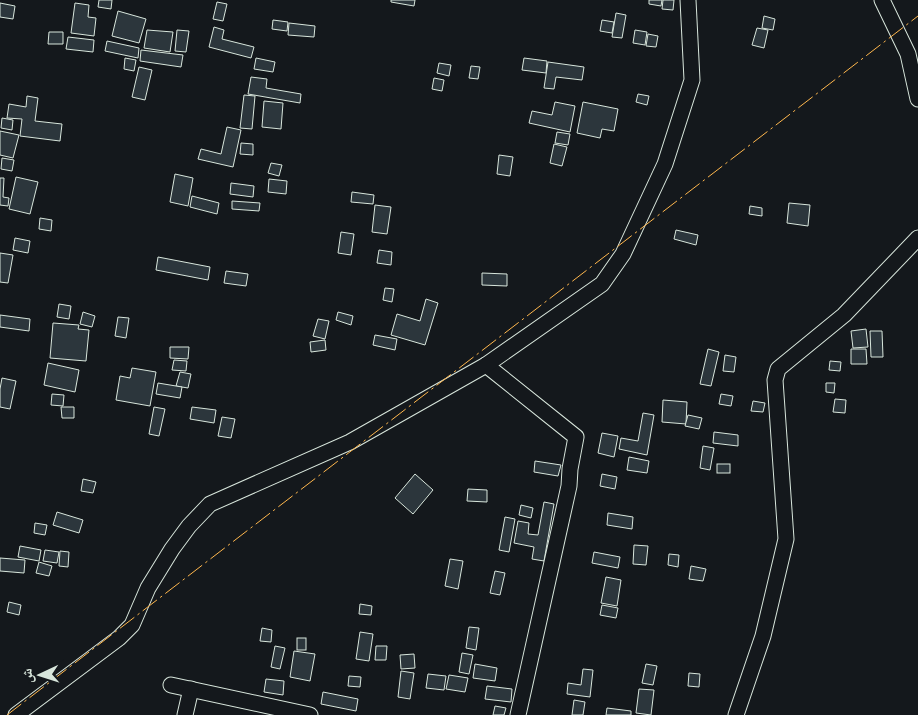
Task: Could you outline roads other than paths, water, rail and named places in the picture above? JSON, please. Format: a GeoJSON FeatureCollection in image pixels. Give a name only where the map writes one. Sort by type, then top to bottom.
{"type":"FeatureCollection","features":[{"type":"Feature","properties":{"kind":"street"},"geometry":{"type":"LineString","coordinates":[[16,715],[119,638],[132,625],[148,588],[172,549],[189,526],[210,504],[350,442],[486,365],[602,284],[623,254],[665,164],[692,80],[688,0]]}},
{"type":"Feature","properties":{"kind":"street"},"geometry":{"type":"LineString","coordinates":[[882,0],[908,54],[918,99]]}},
{"type":"Feature","properties":{"kind":"street"},"geometry":{"type":"LineString","coordinates":[[736,715],[763,636],[786,539],[775,380],[778,369],[844,315],[918,238]]}},
{"type":"Feature","properties":{"kind":"street"},"geometry":{"type":"LineString","coordinates":[[486,365],[576,437],[568,486],[518,715]]}},
{"type":"Feature","properties":{"kind":"street"},"geometry":{"type":"LineString","coordinates":[[171,685],[310,715]]}},
{"type":"Feature","properties":{"kind":"street"},"geometry":{"type":"LineString","coordinates":[[185,715],[190,689]]}}]}
